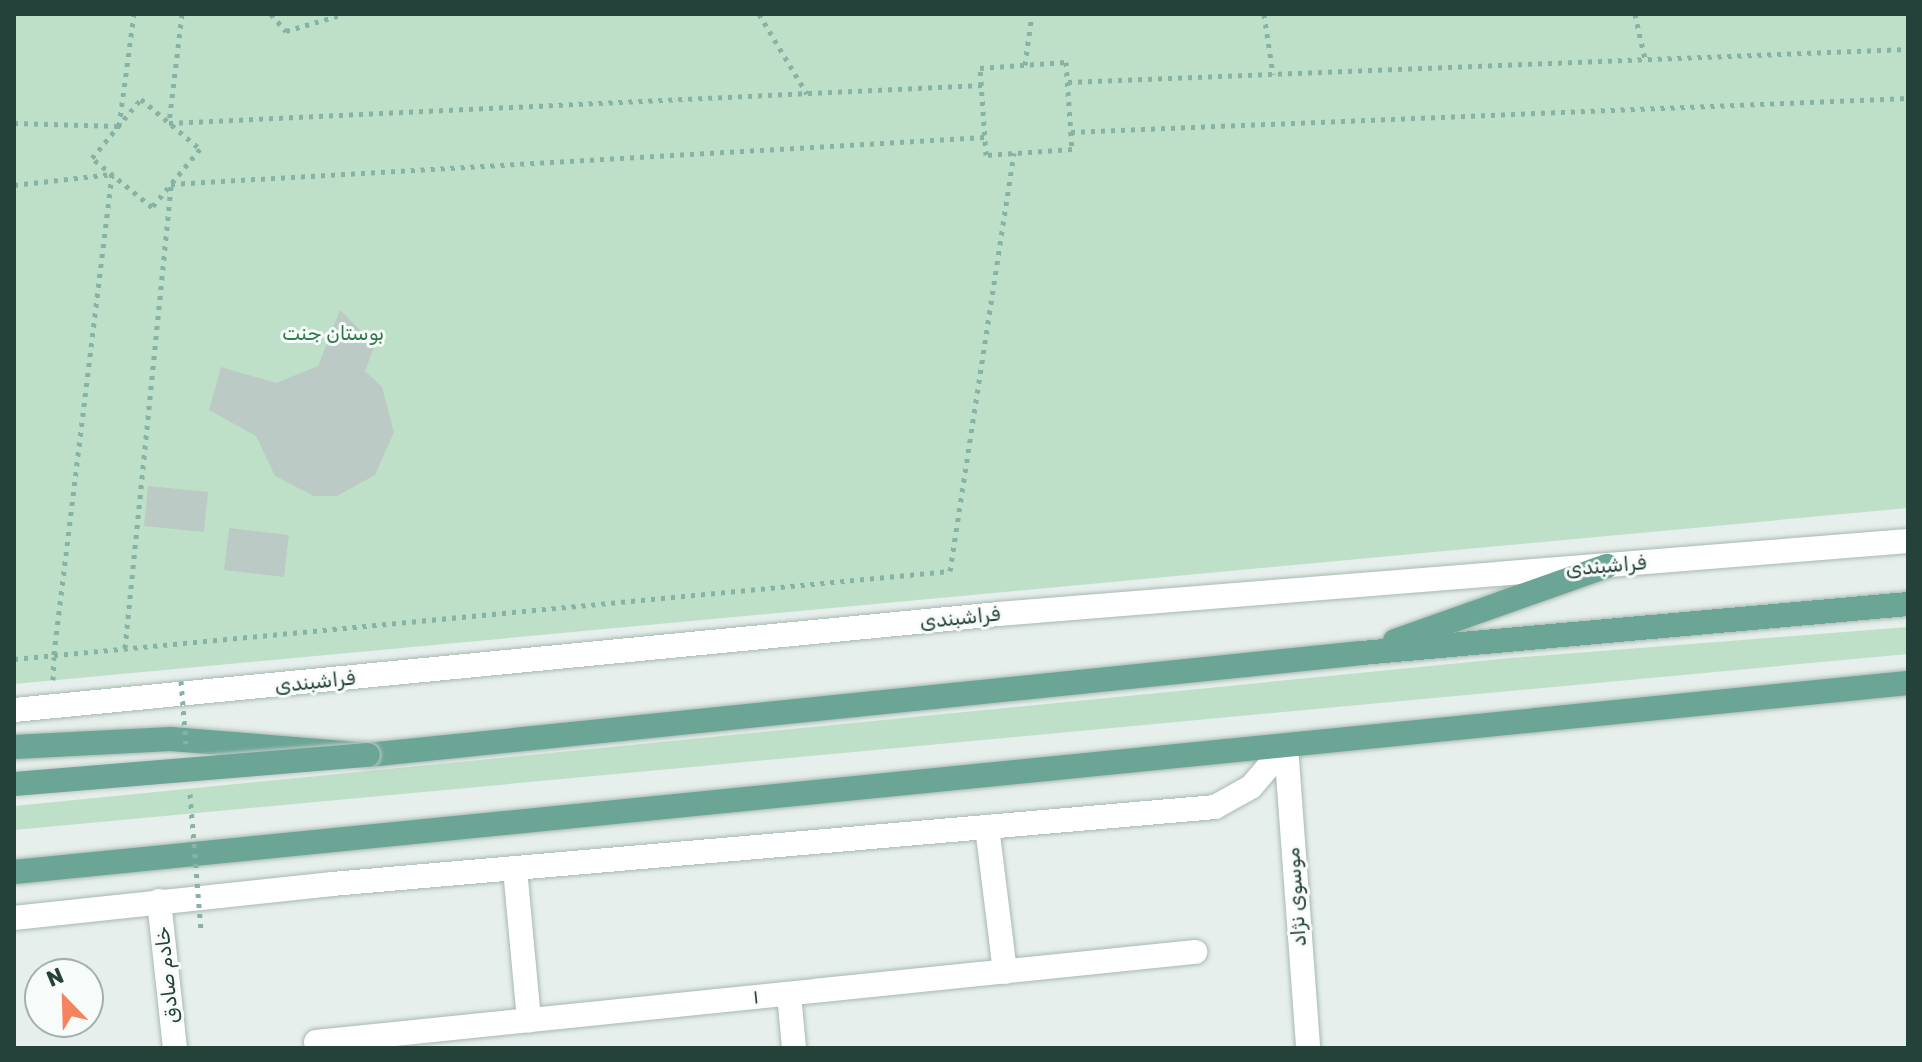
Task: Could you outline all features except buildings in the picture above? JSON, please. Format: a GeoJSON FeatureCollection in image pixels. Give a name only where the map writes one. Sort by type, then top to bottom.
{"type":"FeatureCollection","features":[{"type":"Feature","properties":{"kind":"main road","name":"فراشبندی"},"geometry":{"type":"LineString","coordinates":[[14,710],[998,614],[1908,541]]}},
{"type":"Feature","properties":{"kind":"main road"},"geometry":{"type":"LineString","coordinates":[[1362,653],[1607,566]]}},
{"type":"Feature","properties":{"kind":"main road"},"geometry":{"type":"LineString","coordinates":[[14,784],[368,755],[1362,653],[1908,604]]}},
{"type":"Feature","properties":{"kind":"main road"},"geometry":{"type":"LineString","coordinates":[[14,872],[1908,683]]}},
{"type":"Feature","properties":{"kind":"main road"},"geometry":{"type":"LineString","coordinates":[[14,747],[171,739],[368,755]]}},
{"type":"Feature","properties":{"kind":"main road"},"geometry":{"type":"LineString","coordinates":[[14,918],[159,901],[1215,807],[1251,787],[1286,746]]}},
{"type":"Feature","properties":{"kind":"main road","name":"موسوی نژاد"},"geometry":{"type":"LineString","coordinates":[[1286,746],[1308,1048]]}},
{"type":"Feature","properties":{"kind":"main road"},"geometry":{"type":"LineString","coordinates":[[987,827],[1005,972]]}},
{"type":"Feature","properties":{"kind":"main road"},"geometry":{"type":"LineString","coordinates":[[515,869],[529,1020]]}},
{"type":"Feature","properties":{"kind":"main road","name":"خادم صادق"},"geometry":{"type":"LineString","coordinates":[[159,901],[175,1048]]}},
{"type":"Feature","properties":{"kind":"main road","name":"۱"},"geometry":{"type":"LineString","coordinates":[[316,1042],[1195,952]]}},
{"type":"Feature","properties":{"kind":"main road"},"geometry":{"type":"LineString","coordinates":[[789,994],[794,1048]]}},
{"type":"Feature","properties":{"kind":"path"},"geometry":{"type":"LineString","coordinates":[[119,126],[134,14]]}},
{"type":"Feature","properties":{"kind":"path"},"geometry":{"type":"LineString","coordinates":[[169,123],[182,14]]}},
{"type":"Feature","properties":{"kind":"path"},"geometry":{"type":"LineString","coordinates":[[271,14],[286,31],[344,14]]}},
{"type":"Feature","properties":{"kind":"path"},"geometry":{"type":"LineString","coordinates":[[759,14],[807,94]]}},
{"type":"Feature","properties":{"kind":"path"},"geometry":{"type":"LineString","coordinates":[[1025,65],[1032,14]]}},
{"type":"Feature","properties":{"kind":"path"},"geometry":{"type":"LineString","coordinates":[[1264,14],[1273,74]]}},
{"type":"Feature","properties":{"kind":"path"},"geometry":{"type":"LineString","coordinates":[[1635,14],[1645,59]]}},
{"type":"Feature","properties":{"kind":"path"},"geometry":{"type":"LineString","coordinates":[[1068,82],[1908,49]]}},
{"type":"Feature","properties":{"kind":"path"},"geometry":{"type":"LineString","coordinates":[[1066,62],[1068,82],[1072,149],[986,155],[980,68],[1066,62]]}},
{"type":"Feature","properties":{"kind":"path"},"geometry":{"type":"LineString","coordinates":[[169,123],[982,85]]}},
{"type":"Feature","properties":{"kind":"path"},"geometry":{"type":"LineString","coordinates":[[1071,132],[1908,98]]}},
{"type":"Feature","properties":{"kind":"path"},"geometry":{"type":"LineString","coordinates":[[141,99],[169,123],[200,149],[152,207],[92,158],[141,99]]}},
{"type":"Feature","properties":{"kind":"path"},"geometry":{"type":"LineString","coordinates":[[14,123],[119,126]]}},
{"type":"Feature","properties":{"kind":"path"},"geometry":{"type":"LineString","coordinates":[[171,184],[985,137]]}},
{"type":"Feature","properties":{"kind":"path"},"geometry":{"type":"LineString","coordinates":[[14,659],[950,571],[1014,153]]}},
{"type":"Feature","properties":{"kind":"path"},"geometry":{"type":"LineString","coordinates":[[14,185],[112,174]]}},
{"type":"Feature","properties":{"kind":"path"},"geometry":{"type":"LineString","coordinates":[[54,655],[112,174]]}},
{"type":"Feature","properties":{"kind":"path"},"geometry":{"type":"LineString","coordinates":[[125,648],[171,184]]}},
{"type":"Feature","properties":{"kind":"path"},"geometry":{"type":"LineString","coordinates":[[181,681],[187,759]]}},
{"type":"Feature","properties":{"kind":"path"},"geometry":{"type":"LineString","coordinates":[[189,791],[201,932]]}},
{"type":"Feature","properties":{"kind":"green space","name":"بوستان جنت"},"geometry":{"type":"Polygon","coordinates":[[[14,14],[1908,14],[1908,508],[14,684],[14,14]]]}},
{"type":"Feature","properties":{"kind":"green space"},"geometry":{"type":"Polygon","coordinates":[[[1908,627],[1908,654],[14,830],[14,806],[1511,658],[1908,627]]]}}]}
